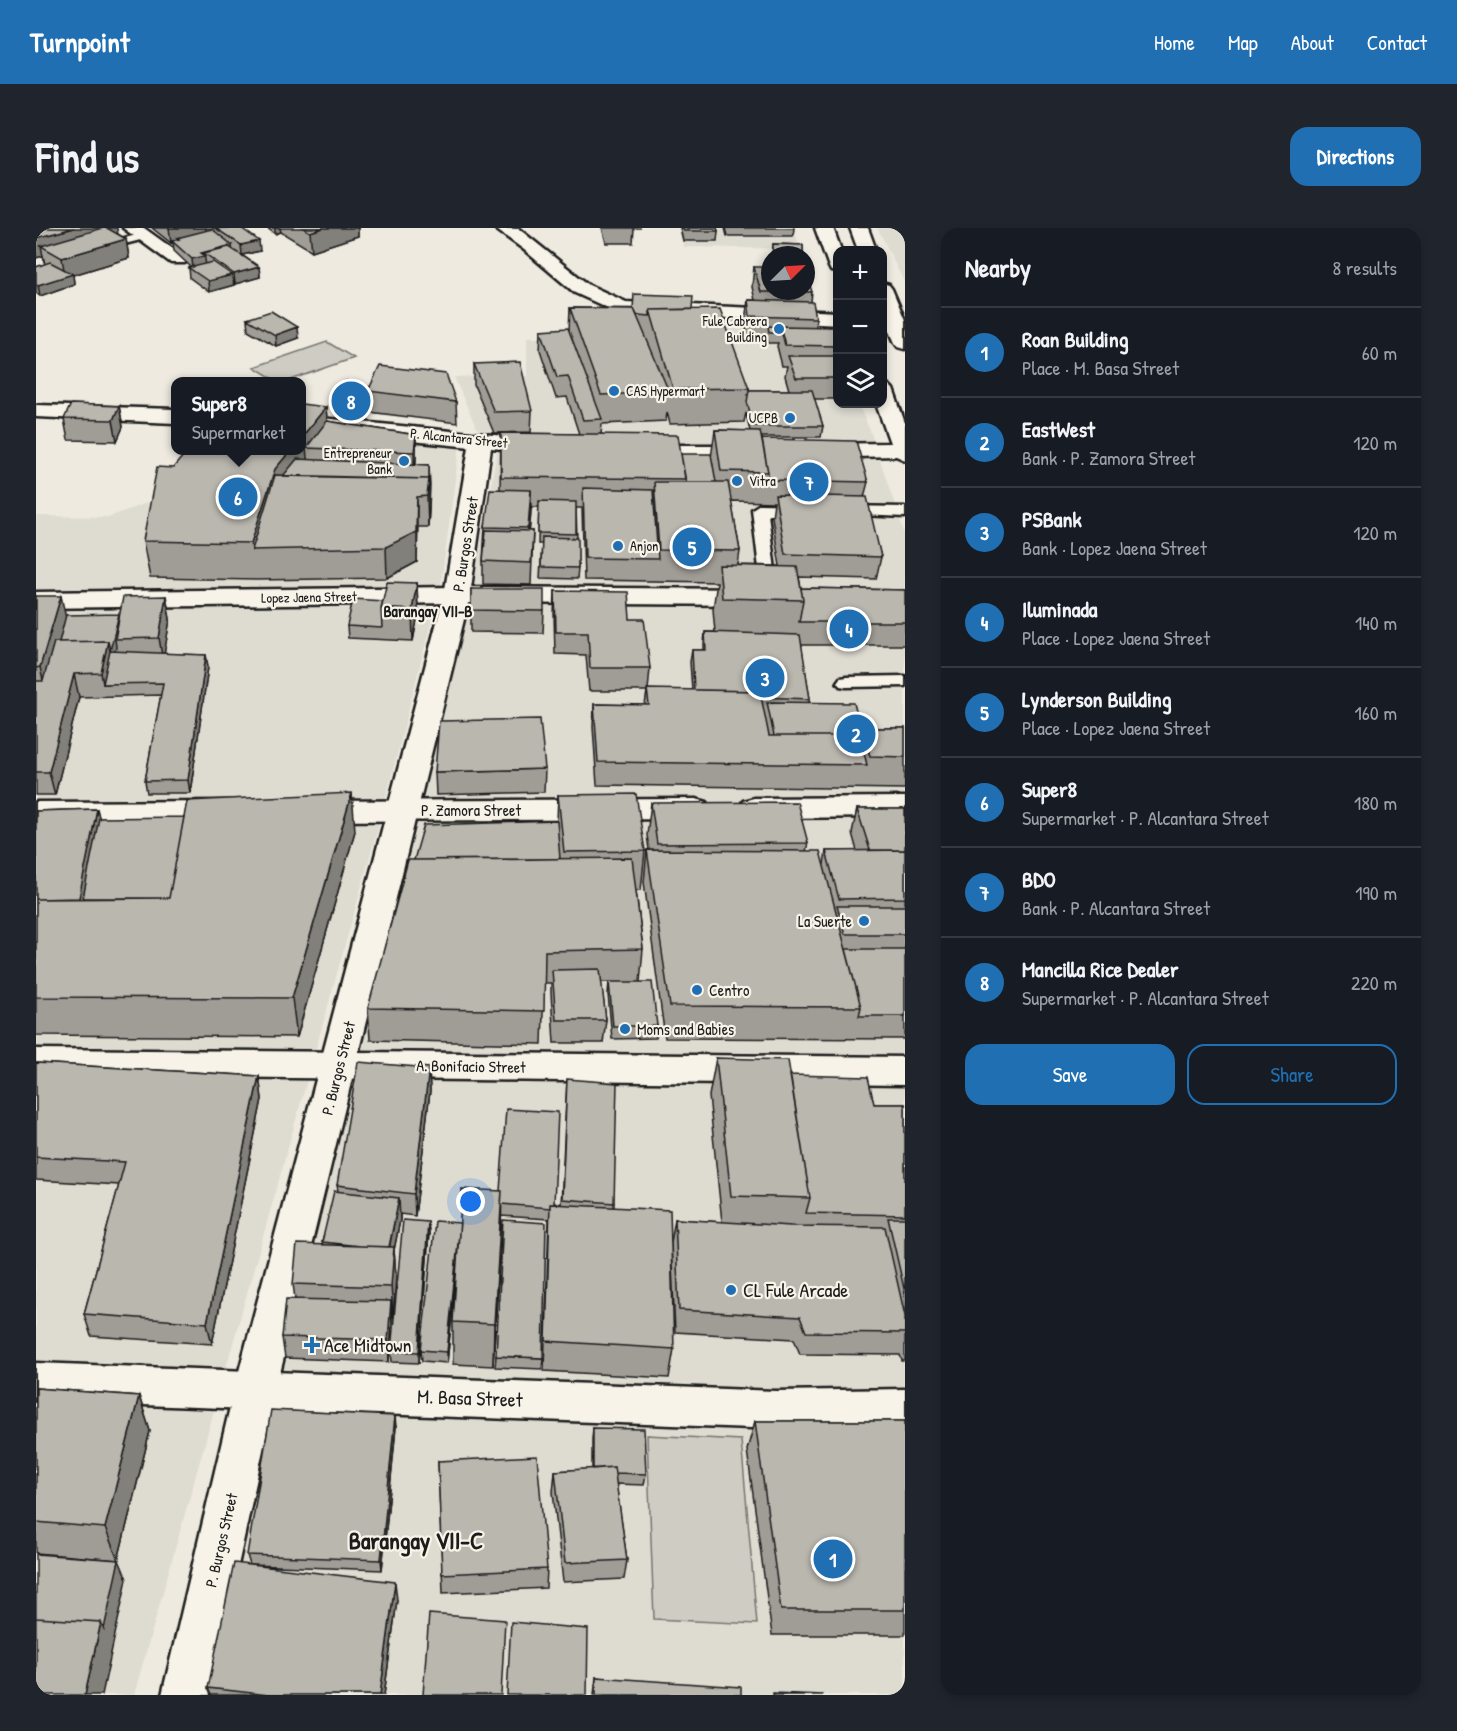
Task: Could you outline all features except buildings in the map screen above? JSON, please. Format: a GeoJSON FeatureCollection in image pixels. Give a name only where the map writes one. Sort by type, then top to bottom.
{"type":"FeatureCollection","features":[{"type":"Feature","properties":{"kind":"street"},"geometry":{"type":"LineString","coordinates":[[503,228],[518,235],[572,282],[603,301],[624,308],[833,318]]}},
{"type":"Feature","properties":{"kind":"street"},"geometry":{"type":"LineString","coordinates":[[824,228],[833,253]]}},
{"type":"Feature","properties":{"kind":"street"},"geometry":{"type":"LineString","coordinates":[[859,228],[866,246]]}},
{"type":"Feature","properties":{"kind":"street"},"geometry":{"type":"LineString","coordinates":[[138,232],[178,259]]}},
{"type":"Feature","properties":{"kind":"street"},"geometry":{"type":"LineString","coordinates":[[887,300],[905,343]]}},
{"type":"Feature","properties":{"kind":"street"},"geometry":{"type":"LineString","coordinates":[[796,451],[904,450],[887,383]]}},
{"type":"Feature","properties":{"kind":"street"},"geometry":{"type":"LineString","coordinates":[[36,411],[171,416]]}},
{"type":"Feature","properties":{"kind":"street","name":"P. Alcantara Street"},"geometry":{"type":"LineString","coordinates":[[306,423],[568,448]]}},
{"type":"Feature","properties":{"kind":"street","name":"P. Burgos Street"},"geometry":{"type":"LineString","coordinates":[[186,1695],[255,1390],[404,811],[457,595],[481,441]]}},
{"type":"Feature","properties":{"kind":"street"},"geometry":{"type":"LineString","coordinates":[[619,452],[772,452]]}},
{"type":"Feature","properties":{"kind":"street","name":"Lopez Jaena Street"},"geometry":{"type":"LineString","coordinates":[[36,600],[457,595],[781,597]]}},
{"type":"Feature","properties":{"kind":"street","name":"P. Zamora Street"},"geometry":{"type":"LineString","coordinates":[[36,812],[905,807]]}},
{"type":"Feature","properties":{"kind":"street","name":"A. Bonifacio Street"},"geometry":{"type":"LineString","coordinates":[[36,1062],[905,1071]]}},
{"type":"Feature","properties":{"kind":"street","name":"M. Basa Street"},"geometry":{"type":"LineString","coordinates":[[36,1382],[776,1410],[905,1408]]}},
{"type":"Feature","properties":{"kind":"lane"},"geometry":{"type":"LineString","coordinates":[[81,252],[138,232]]}},
{"type":"Feature","properties":{"kind":"lane"},"geometry":{"type":"LineString","coordinates":[[781,597],[760,509],[905,512]]}},
{"type":"Feature","properties":{"kind":"lane"},"geometry":{"type":"LineString","coordinates":[[846,682],[905,681]]}},
{"type":"Feature","properties":{"kind":"shaded area"},"geometry":{"type":"Polygon","coordinates":[[[680,228],[794,228],[799,246],[761,246],[761,248],[684,247],[680,228]]]}},
{"type":"Feature","properties":{"kind":"shaded area"},"geometry":{"type":"Polygon","coordinates":[[[877,228],[905,228],[905,284],[887,246],[877,228]]]}},
{"type":"Feature","properties":{"kind":"shaded area"},"geometry":{"type":"Polygon","coordinates":[[[727,317],[822,319],[833,345],[833,408],[860,408],[871,433],[905,535],[905,1695],[204,1695],[283,1321],[415,826],[473,585],[497,452],[476,427],[454,377],[527,376],[527,337],[728,340],[727,317]]]}},
{"type":"Feature","properties":{"kind":"shaded area"},"geometry":{"type":"Polygon","coordinates":[[[327,342],[354,358],[299,377],[270,377],[254,367],[327,342]]]}},
{"type":"Feature","properties":{"kind":"shaded area"},"geometry":{"type":"Polygon","coordinates":[[[306,432],[460,443],[441,584],[380,821],[134,1695],[36,1695],[36,516],[109,517],[286,455],[306,455],[306,432]]]}},
{"type":"Feature","properties":{"kind":"shaded area"},"geometry":{"type":"Polygon","coordinates":[[[647,1435],[741,1440],[757,1624],[654,1619],[647,1435]]]}},
{"type":"Feature","properties":{"kind":"place","name":"Fule Cabrera Building"},"geometry":{"type":"Point","coordinates":[779,329]}},
{"type":"Feature","properties":{"kind":"place","name":"CAS Hypermart"},"geometry":{"type":"Point","coordinates":[614,391]}},
{"type":"Feature","properties":{"kind":"place","name":"Mancilla Rice Dealer"},"geometry":{"type":"Point","coordinates":[351,401]}},
{"type":"Feature","properties":{"kind":"place","name":"UCPB"},"geometry":{"type":"Point","coordinates":[790,418]}},
{"type":"Feature","properties":{"kind":"place","name":"Entrepreneur Bank"},"geometry":{"type":"Point","coordinates":[404,461]}},
{"type":"Feature","properties":{"kind":"place","name":"Vitra"},"geometry":{"type":"Point","coordinates":[737,481]}},
{"type":"Feature","properties":{"kind":"place","name":"BDO"},"geometry":{"type":"Point","coordinates":[809,482]}},
{"type":"Feature","properties":{"kind":"place","name":"Super8"},"geometry":{"type":"Point","coordinates":[238,497]}},
{"type":"Feature","properties":{"kind":"place","name":"Anjon"},"geometry":{"type":"Point","coordinates":[618,546]}},
{"type":"Feature","properties":{"kind":"place","name":"Lynderson Building"},"geometry":{"type":"Point","coordinates":[692,547]}},
{"type":"Feature","properties":{"kind":"place","name":"Iluminada"},"geometry":{"type":"Point","coordinates":[849,629]}},
{"type":"Feature","properties":{"kind":"place","name":"PSBank"},"geometry":{"type":"Point","coordinates":[765,678]}},
{"type":"Feature","properties":{"kind":"place","name":"EastWest"},"geometry":{"type":"Point","coordinates":[856,734]}},
{"type":"Feature","properties":{"kind":"place","name":"La Suerte"},"geometry":{"type":"Point","coordinates":[864,921]}},
{"type":"Feature","properties":{"kind":"place","name":"Centro"},"geometry":{"type":"Point","coordinates":[697,990]}},
{"type":"Feature","properties":{"kind":"place","name":"Moms and Babies"},"geometry":{"type":"Point","coordinates":[625,1029]}},
{"type":"Feature","properties":{"kind":"place","name":"CL Fule Arcade"},"geometry":{"type":"Point","coordinates":[731,1290]}},
{"type":"Feature","properties":{"kind":"place","name":"Ace Midtown"},"geometry":{"type":"Point","coordinates":[312,1345]}},
{"type":"Feature","properties":{"kind":"place","name":"Roan Building"},"geometry":{"type":"Point","coordinates":[833,1559]}},
{"type":"Feature","properties":{"kind":"district","name":"Barangay VII-B"},"geometry":{"type":"Point","coordinates":[428,611]}},
{"type":"Feature","properties":{"kind":"district","name":"Barangay VII-C"},"geometry":{"type":"Point","coordinates":[416,1541]}}]}
